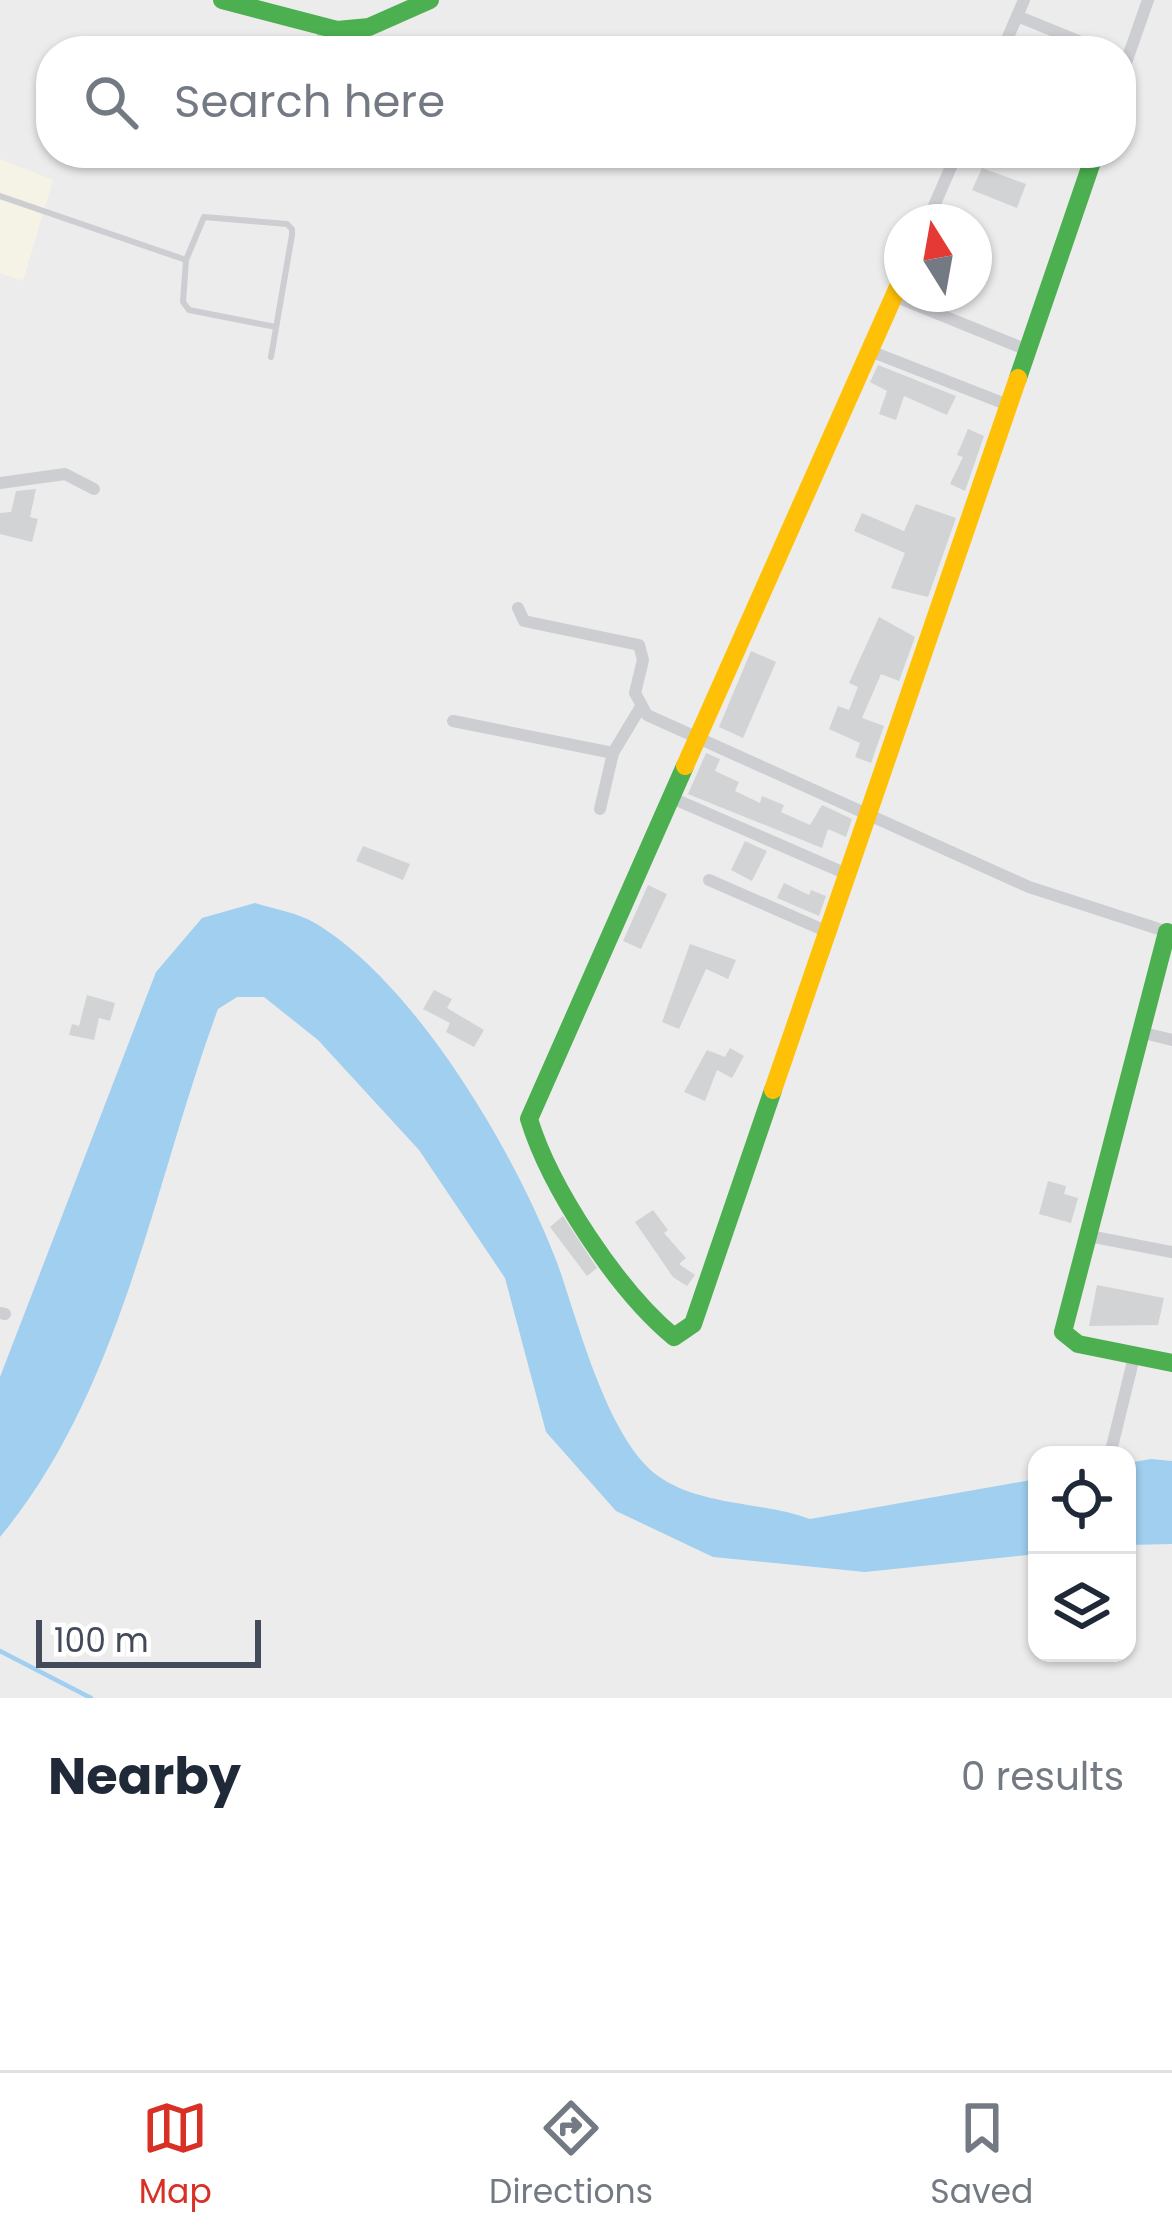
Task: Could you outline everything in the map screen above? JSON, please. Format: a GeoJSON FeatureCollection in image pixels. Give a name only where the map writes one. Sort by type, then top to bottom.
{"type":"FeatureCollection","features":[{"type":"Feature","properties":{"kind":"street"},"geometry":{"type":"LineString","coordinates":[[222,0],[326,29],[369,26],[430,0]]}},
{"type":"Feature","properties":{"kind":"street"},"geometry":{"type":"LineString","coordinates":[[1008,36],[1024,0]]}},
{"type":"Feature","properties":{"kind":"street"},"geometry":{"type":"LineString","coordinates":[[1133,36],[1146,1]]}},
{"type":"Feature","properties":{"kind":"street"},"geometry":{"type":"LineString","coordinates":[[1017,16],[1066,36]]}},
{"type":"Feature","properties":{"kind":"street"},"geometry":{"type":"LineString","coordinates":[[323,36],[326,29]]}},
{"type":"Feature","properties":{"kind":"street"},"geometry":{"type":"LineString","coordinates":[[935,204],[950,168]]}},
{"type":"Feature","properties":{"kind":"street"},"geometry":{"type":"LineString","coordinates":[[887,312],[539,1090],[529,1126],[537,1150],[607,1255],[674,1337],[693,1324],[1089,168]]}},
{"type":"Feature","properties":{"kind":"street"},"geometry":{"type":"LineString","coordinates":[[949,312],[1027,350]]}},
{"type":"Feature","properties":{"kind":"street"},"geometry":{"type":"LineString","coordinates":[[870,351],[1008,405]]}},
{"type":"Feature","properties":{"kind":"street"},"geometry":{"type":"LineString","coordinates":[[0,484],[65,474],[94,488]]}},
{"type":"Feature","properties":{"kind":"street"},"geometry":{"type":"LineString","coordinates":[[518,608],[524,621],[639,645],[644,660],[635,693],[640,708],[700,738],[1029,887],[1169,932],[1063,1332],[1078,1344],[1172,1363]]}},
{"type":"Feature","properties":{"kind":"street"},"geometry":{"type":"LineString","coordinates":[[600,809],[613,753],[640,708]]}},
{"type":"Feature","properties":{"kind":"street"},"geometry":{"type":"LineString","coordinates":[[453,721],[613,753]]}},
{"type":"Feature","properties":{"kind":"street"},"geometry":{"type":"LineString","coordinates":[[673,798],[849,875]]}},
{"type":"Feature","properties":{"kind":"street"},"geometry":{"type":"LineString","coordinates":[[709,880],[828,932]]}},
{"type":"Feature","properties":{"kind":"street"},"geometry":{"type":"LineString","coordinates":[[1140,1032],[1172,1040]]}},
{"type":"Feature","properties":{"kind":"street"},"geometry":{"type":"LineString","coordinates":[[1089,1236],[1172,1252]]}},
{"type":"Feature","properties":{"kind":"street"},"geometry":{"type":"LineString","coordinates":[[1112,1446],[1134,1357]]}},
{"type":"Feature","properties":{"kind":"lane"},"geometry":{"type":"LineString","coordinates":[[0,196],[186,260]]}},
{"type":"Feature","properties":{"kind":"lane"},"geometry":{"type":"LineString","coordinates":[[271,357],[276,327],[289,225],[204,217],[186,260],[181,289],[189,310],[276,327]]}},
{"type":"Feature","properties":{"kind":"shaded area"},"geometry":{"type":"Polygon","coordinates":[[[0,159],[53,180],[23,281],[0,273],[0,159]]]}},
{"type":"Feature","properties":{"kind":"water"},"geometry":{"type":"Polygon","coordinates":[[[255,903],[315,923],[353,951],[426,1030],[491,1126],[518,1176],[559,1268],[611,1412],[643,1462],[661,1478],[714,1499],[810,1519],[1028,1481],[1028,1555],[865,1572],[713,1557],[616,1511],[546,1432],[505,1278],[419,1150],[318,1040],[264,997],[237,997],[218,1009],[105,1352],[42,1479],[0,1537],[0,1377],[156,972],[202,918],[255,903]]]}},
{"type":"Feature","properties":{"kind":"water"},"geometry":{"type":"Polygon","coordinates":[[[1172,1461],[1172,1544],[1136,1545],[1136,1462],[1172,1461]]]}},
{"type":"Feature","properties":{"kind":"building"},"geometry":{"type":"Polygon","coordinates":[[[982,168],[1026,184],[1017,208],[972,190],[982,168]]]}},
{"type":"Feature","properties":{"kind":"building"},"geometry":{"type":"Polygon","coordinates":[[[878,365],[956,396],[947,415],[904,396],[896,420],[879,414],[887,391],[870,382],[878,365]]]}},
{"type":"Feature","properties":{"kind":"building"},"geometry":{"type":"Polygon","coordinates":[[[968,429],[984,436],[965,491],[950,484],[963,457],[957,455],[968,429]]]}},
{"type":"Feature","properties":{"kind":"building"},"geometry":{"type":"Polygon","coordinates":[[[36,489],[30,517],[38,519],[32,542],[0,534],[0,513],[11,512],[16,491],[36,489]]]}},
{"type":"Feature","properties":{"kind":"building"},"geometry":{"type":"Polygon","coordinates":[[[916,504],[956,518],[928,597],[891,588],[905,553],[854,531],[862,513],[904,531],[916,504]]]}},
{"type":"Feature","properties":{"kind":"building"},"geometry":{"type":"Polygon","coordinates":[[[879,617],[915,637],[899,681],[881,674],[862,718],[884,726],[871,763],[855,757],[860,743],[829,729],[838,706],[849,710],[858,687],[849,683],[879,617]]]}},
{"type":"Feature","properties":{"kind":"building"},"geometry":{"type":"Polygon","coordinates":[[[751,651],[776,662],[743,738],[719,727],[751,651]]]}},
{"type":"Feature","properties":{"kind":"building"},"geometry":{"type":"Polygon","coordinates":[[[706,753],[720,759],[715,771],[739,782],[735,791],[760,803],[762,796],[784,805],[781,812],[810,825],[822,805],[852,819],[846,837],[828,829],[822,848],[688,794],[706,753]]]}},
{"type":"Feature","properties":{"kind":"building"},"geometry":{"type":"Polygon","coordinates":[[[745,841],[767,851],[752,881],[731,870],[745,841]]]}},
{"type":"Feature","properties":{"kind":"building"},"geometry":{"type":"Polygon","coordinates":[[[363,846],[410,864],[403,880],[356,861],[363,846]]]}},
{"type":"Feature","properties":{"kind":"building"},"geometry":{"type":"Polygon","coordinates":[[[784,883],[809,895],[811,890],[826,896],[819,916],[777,898],[784,883]]]}},
{"type":"Feature","properties":{"kind":"building"},"geometry":{"type":"Polygon","coordinates":[[[648,885],[667,894],[641,949],[623,941],[648,885]]]}},
{"type":"Feature","properties":{"kind":"building"},"geometry":{"type":"Polygon","coordinates":[[[690,944],[736,960],[728,979],[706,969],[679,1029],[662,1022],[690,944]]]}},
{"type":"Feature","properties":{"kind":"building"},"geometry":{"type":"Polygon","coordinates":[[[434,990],[452,999],[447,1008],[484,1030],[474,1047],[446,1032],[450,1023],[423,1009],[434,990]]]}},
{"type":"Feature","properties":{"kind":"building"},"geometry":{"type":"Polygon","coordinates":[[[87,995],[115,1003],[110,1021],[99,1018],[94,1040],[69,1035],[72,1024],[79,1026],[87,995]]]}},
{"type":"Feature","properties":{"kind":"building"},"geometry":{"type":"Polygon","coordinates":[[[730,1048],[744,1056],[732,1078],[717,1070],[705,1101],[684,1092],[707,1050],[725,1057],[730,1048]]]}},
{"type":"Feature","properties":{"kind":"building"},"geometry":{"type":"Polygon","coordinates":[[[1048,1181],[1066,1186],[1064,1194],[1078,1198],[1071,1223],[1039,1214],[1048,1181]]]}},
{"type":"Feature","properties":{"kind":"building"},"geometry":{"type":"Polygon","coordinates":[[[653,1210],[668,1230],[664,1233],[686,1258],[679,1264],[695,1275],[687,1286],[673,1277],[635,1222],[653,1210]]]}},
{"type":"Feature","properties":{"kind":"building"},"geometry":{"type":"Polygon","coordinates":[[[563,1216],[597,1268],[587,1276],[550,1227],[563,1216]]]}},
{"type":"Feature","properties":{"kind":"building"},"geometry":{"type":"Polygon","coordinates":[[[1097,1285],[1164,1298],[1158,1325],[1089,1326],[1097,1285]]]}},
{"type":"Feature","properties":{"kind":"waterway"},"geometry":{"type":"LineString","coordinates":[[0,1651],[91,1698]]}},
{"type":"Feature","properties":{"kind":"traffic: fast"},"geometry":{"type":"LineString","coordinates":[[222,0],[337,30],[369,27],[430,0]]}},
{"type":"Feature","properties":{"kind":"traffic: fast"},"geometry":{"type":"LineString","coordinates":[[1018,378],[1090,168]]}},
{"type":"Feature","properties":{"kind":"traffic: fast"},"geometry":{"type":"LineString","coordinates":[[685,766],[529,1119],[553,1176],[588,1237],[631,1293],[674,1337],[693,1324],[773,1090]]}},
{"type":"Feature","properties":{"kind":"traffic: fast"},"geometry":{"type":"LineString","coordinates":[[1167,932],[1063,1332],[1078,1344],[1172,1363]]}},
{"type":"Feature","properties":{"kind":"traffic: slow"},"geometry":{"type":"LineString","coordinates":[[685,766],[887,312]]}},
{"type":"Feature","properties":{"kind":"traffic: slow"},"geometry":{"type":"LineString","coordinates":[[773,1090],[1018,378]]}}]}
